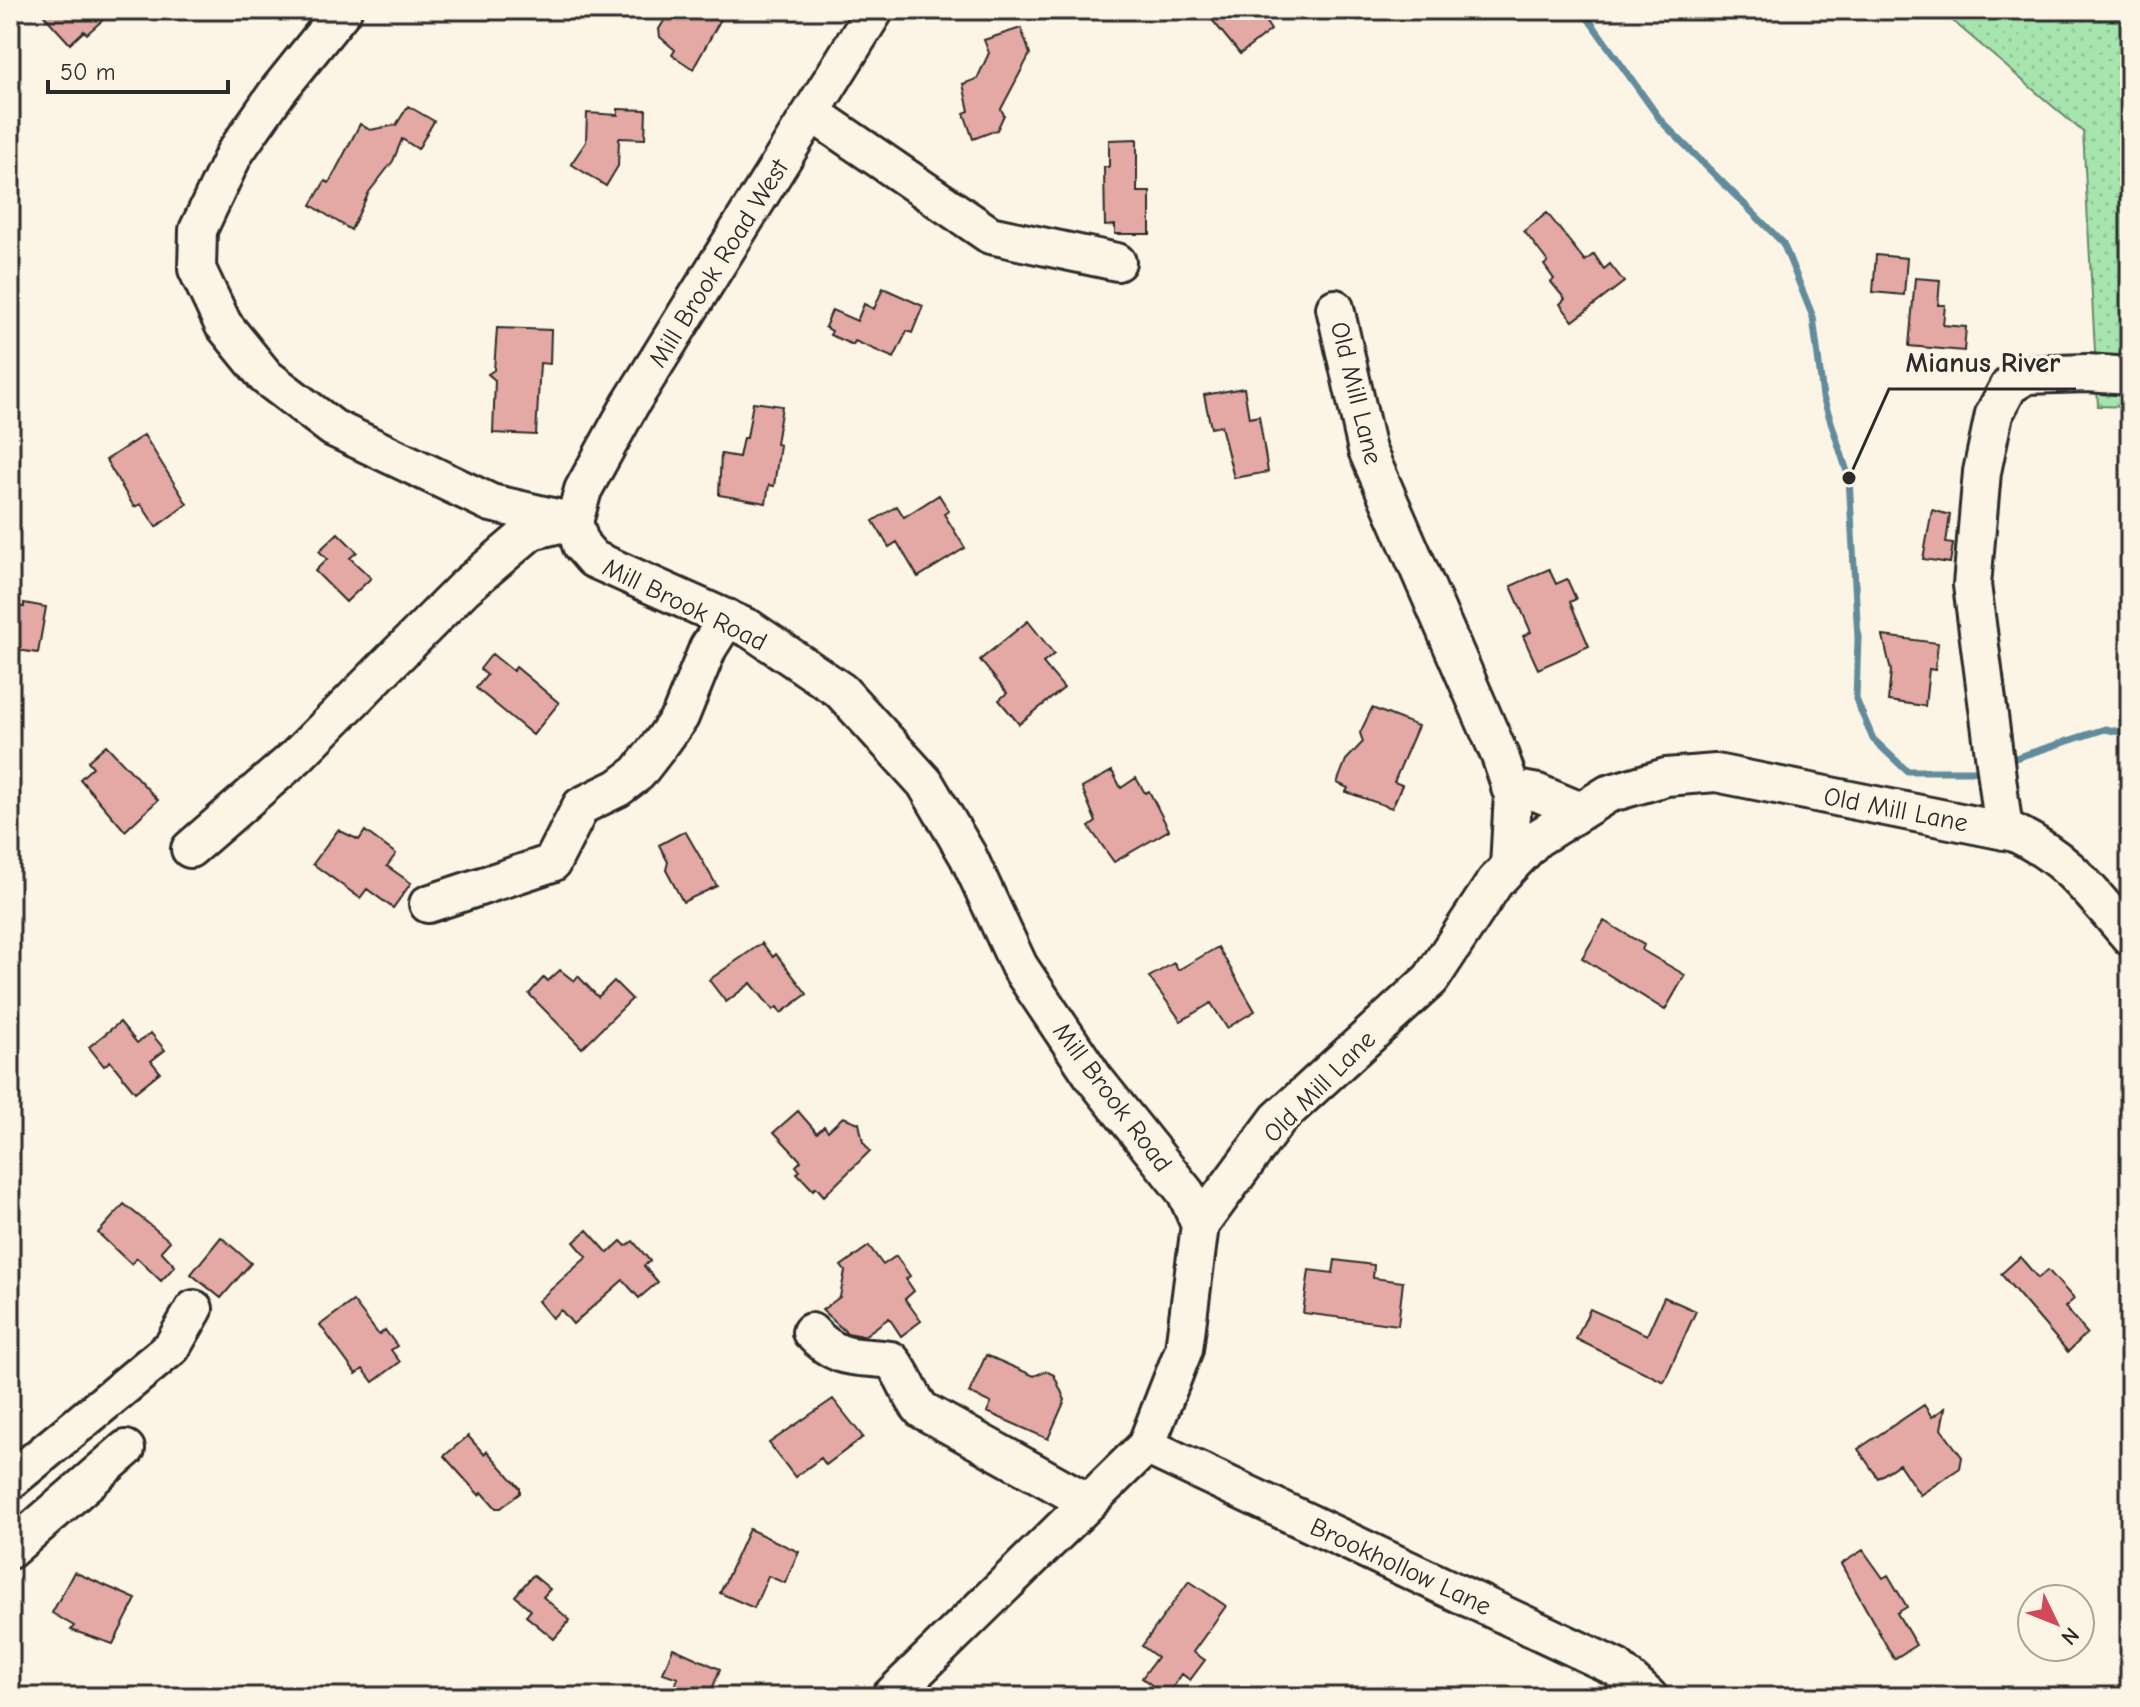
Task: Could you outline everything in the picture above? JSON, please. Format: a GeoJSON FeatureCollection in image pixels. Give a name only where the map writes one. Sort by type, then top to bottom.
{"type":"FeatureCollection","features":[{"type":"Feature","properties":{"kind":"street"},"geometry":{"type":"LineString","coordinates":[[343,10],[278,91],[234,154],[198,230],[197,269],[223,324],[266,377],[333,428],[491,503],[574,522]]}},
{"type":"Feature","properties":{"kind":"street","name":"Mill Brook Road West"},"geometry":{"type":"LineString","coordinates":[[574,522],[583,490],[631,403],[875,10]]}},
{"type":"Feature","properties":{"kind":"street"},"geometry":{"type":"LineString","coordinates":[[812,113],[990,235],[1117,262]]}},
{"type":"Feature","properties":{"kind":"street","name":"Old Mill Lane"},"geometry":{"type":"LineString","coordinates":[[1335,308],[1367,450],[1500,756],[1510,788],[1509,867]]}},
{"type":"Feature","properties":{"kind":"street"},"geometry":{"type":"LineString","coordinates":[[2004,831],[1972,585],[1982,472],[1994,414],[2009,386],[2027,375],[2087,373],[2130,376]]}},
{"type":"Feature","properties":{"kind":"street"},"geometry":{"type":"LineString","coordinates":[[190,849],[296,757],[464,588],[531,531],[574,522]]}},
{"type":"Feature","properties":{"kind":"street","name":"Mill Brook Road"},"geometry":{"type":"LineString","coordinates":[[574,522],[581,545],[593,559],[727,618],[841,691],[925,783],[968,856],[1013,957],[1094,1078],[1186,1193],[1200,1225]]}},
{"type":"Feature","properties":{"kind":"street"},"geometry":{"type":"LineString","coordinates":[[428,904],[552,863],[581,806],[618,788],[638,773],[680,717],[708,648],[727,618]]}},
{"type":"Feature","properties":{"kind":"street","name":"Old Mill Lane"},"geometry":{"type":"LineString","coordinates":[[890,1697],[1146,1446],[1184,1349],[1200,1225],[1278,1119],[1431,979],[1495,882],[1536,839],[1608,794],[1666,777],[1716,773],[2004,831],[2047,849],[2074,871],[2130,937]]}},
{"type":"Feature","properties":{"kind":"street"},"geometry":{"type":"LineString","coordinates":[[1510,788],[1538,793],[1581,811]]}},
{"type":"Feature","properties":{"kind":"street"},"geometry":{"type":"LineString","coordinates":[[10,1481],[172,1347],[194,1309]]}},
{"type":"Feature","properties":{"kind":"street"},"geometry":{"type":"LineString","coordinates":[[811,1332],[825,1347],[846,1356],[891,1360],[902,1372],[905,1385],[922,1410],[1088,1502]]}},
{"type":"Feature","properties":{"kind":"street","name":"Brookhollow Lane"},"geometry":{"type":"LineString","coordinates":[[1146,1446],[1617,1668],[1649,1697]]}},
{"type":"Feature","properties":{"kind":"street"},"geometry":{"type":"LineString","coordinates":[[10,1550],[126,1449]]}},
{"type":"Feature","properties":{"kind":"green space"},"geometry":{"type":"Polygon","coordinates":[[[1940,10],[2130,10],[2130,407],[2098,406],[2083,132],[1940,10]]]}},
{"type":"Feature","properties":{"kind":"building"},"geometry":{"type":"Polygon","coordinates":[[[39,10],[114,10],[87,34],[84,31],[70,44],[39,10]]]}},
{"type":"Feature","properties":{"kind":"building"},"geometry":{"type":"Polygon","coordinates":[[[671,10],[726,10],[693,69],[672,55],[675,50],[660,37],[659,29],[671,10]]]}},
{"type":"Feature","properties":{"kind":"building"},"geometry":{"type":"Polygon","coordinates":[[[1204,10],[1258,10],[1271,30],[1240,54],[1204,10]]]}},
{"type":"Feature","properties":{"kind":"building"},"geometry":{"type":"Polygon","coordinates":[[[1021,28],[1030,54],[1001,109],[1004,115],[997,130],[973,139],[964,113],[969,111],[963,84],[977,79],[989,53],[984,40],[1021,28]]]}},
{"type":"Feature","properties":{"kind":"building"},"geometry":{"type":"Polygon","coordinates":[[[408,106],[434,121],[418,149],[402,139],[393,161],[369,192],[351,230],[311,205],[325,181],[329,183],[360,124],[370,130],[396,125],[408,106]]]}},
{"type":"Feature","properties":{"kind":"building"},"geometry":{"type":"Polygon","coordinates":[[[618,109],[646,110],[645,139],[619,138],[618,166],[606,186],[571,164],[586,142],[587,113],[618,115],[618,109]]]}},
{"type":"Feature","properties":{"kind":"building"},"geometry":{"type":"Polygon","coordinates":[[[1137,139],[1137,192],[1150,192],[1150,234],[1115,234],[1115,225],[1105,226],[1104,167],[1109,167],[1109,140],[1137,139]]]}},
{"type":"Feature","properties":{"kind":"building"},"geometry":{"type":"Polygon","coordinates":[[[1547,213],[1585,261],[1594,254],[1604,269],[1610,264],[1624,282],[1573,321],[1560,304],[1565,299],[1551,282],[1554,279],[1544,265],[1548,262],[1524,231],[1547,213]]]}},
{"type":"Feature","properties":{"kind":"building"},"geometry":{"type":"Polygon","coordinates":[[[1876,255],[1907,258],[1904,295],[1873,292],[1876,255]]]}},
{"type":"Feature","properties":{"kind":"building"},"geometry":{"type":"Polygon","coordinates":[[[1915,278],[1940,280],[1938,305],[1945,305],[1943,325],[1966,327],[1964,351],[1909,346],[1915,278]]]}},
{"type":"Feature","properties":{"kind":"building"},"geometry":{"type":"Polygon","coordinates":[[[883,288],[923,306],[912,333],[907,331],[894,358],[855,341],[853,345],[830,335],[832,331],[825,327],[832,310],[857,321],[864,304],[874,309],[883,288]]]}},
{"type":"Feature","properties":{"kind":"building"},"geometry":{"type":"Polygon","coordinates":[[[497,328],[551,330],[550,364],[540,363],[536,435],[493,433],[495,380],[488,374],[494,370],[497,328]]]}},
{"type":"Feature","properties":{"kind":"building"},"geometry":{"type":"Polygon","coordinates":[[[1244,388],[1249,418],[1259,416],[1268,472],[1234,478],[1221,426],[1211,428],[1204,395],[1244,388]]]}},
{"type":"Feature","properties":{"kind":"building"},"geometry":{"type":"Polygon","coordinates":[[[753,402],[782,406],[774,486],[769,485],[766,503],[719,495],[721,454],[739,457],[743,438],[747,438],[753,402]]]}},
{"type":"Feature","properties":{"kind":"building"},"geometry":{"type":"Polygon","coordinates":[[[144,435],[187,504],[156,527],[141,504],[134,507],[106,460],[144,435]]]}},
{"type":"Feature","properties":{"kind":"building"},"geometry":{"type":"Polygon","coordinates":[[[939,495],[949,511],[944,514],[965,548],[918,577],[897,542],[889,547],[873,521],[897,506],[904,517],[939,495]]]}},
{"type":"Feature","properties":{"kind":"building"},"geometry":{"type":"Polygon","coordinates":[[[1932,510],[1950,515],[1946,543],[1953,544],[1950,563],[1923,559],[1932,510]]]}},
{"type":"Feature","properties":{"kind":"building"},"geometry":{"type":"Polygon","coordinates":[[[338,533],[357,552],[350,558],[371,578],[346,602],[315,571],[327,559],[319,551],[338,533]]]}},
{"type":"Feature","properties":{"kind":"building"},"geometry":{"type":"Polygon","coordinates":[[[1549,569],[1556,584],[1567,579],[1576,599],[1570,602],[1589,646],[1538,669],[1523,636],[1531,632],[1511,586],[1549,569]]]}},
{"type":"Feature","properties":{"kind":"building"},"geometry":{"type":"Polygon","coordinates":[[[24,603],[46,607],[38,653],[10,649],[10,605],[24,607],[24,603]]]}},
{"type":"Feature","properties":{"kind":"building"},"geometry":{"type":"Polygon","coordinates":[[[1028,621],[1054,654],[1043,663],[1064,688],[1019,724],[999,700],[1007,693],[980,660],[1028,621]]]}},
{"type":"Feature","properties":{"kind":"building"},"geometry":{"type":"Polygon","coordinates":[[[1883,636],[1938,643],[1935,670],[1929,669],[1925,706],[1888,701],[1891,671],[1883,636]]]}},
{"type":"Feature","properties":{"kind":"building"},"geometry":{"type":"Polygon","coordinates":[[[492,654],[513,671],[516,667],[559,703],[533,735],[476,688],[487,675],[480,669],[492,654]]]}},
{"type":"Feature","properties":{"kind":"building"},"geometry":{"type":"Polygon","coordinates":[[[1372,708],[1418,726],[1394,782],[1402,785],[1392,808],[1346,792],[1348,788],[1337,783],[1346,760],[1363,742],[1360,733],[1372,708]]]}},
{"type":"Feature","properties":{"kind":"building"},"geometry":{"type":"Polygon","coordinates":[[[106,745],[158,800],[125,831],[80,779],[93,767],[88,761],[106,745]]]}},
{"type":"Feature","properties":{"kind":"building"},"geometry":{"type":"Polygon","coordinates":[[[1112,771],[1121,788],[1136,778],[1145,793],[1149,791],[1169,830],[1114,862],[1089,827],[1096,822],[1082,788],[1112,771]]]}},
{"type":"Feature","properties":{"kind":"building"},"geometry":{"type":"Polygon","coordinates":[[[338,830],[359,840],[365,831],[396,854],[387,866],[411,883],[393,908],[367,889],[360,898],[313,864],[338,830]]]}},
{"type":"Feature","properties":{"kind":"building"},"geometry":{"type":"Polygon","coordinates":[[[685,831],[717,886],[683,902],[666,870],[668,862],[659,845],[685,831]]]}},
{"type":"Feature","properties":{"kind":"building"},"geometry":{"type":"Polygon","coordinates":[[[1604,921],[1644,945],[1642,950],[1685,975],[1665,1010],[1582,958],[1604,921]]]}},
{"type":"Feature","properties":{"kind":"building"},"geometry":{"type":"Polygon","coordinates":[[[762,943],[773,957],[776,954],[807,994],[781,1013],[777,1007],[773,1010],[751,983],[726,1002],[709,980],[762,943]]]}},
{"type":"Feature","properties":{"kind":"building"},"geometry":{"type":"Polygon","coordinates":[[[1218,947],[1255,1011],[1227,1028],[1211,1003],[1181,1021],[1149,977],[1174,963],[1178,970],[1218,947]]]}},
{"type":"Feature","properties":{"kind":"building"},"geometry":{"type":"Polygon","coordinates":[[[560,970],[574,981],[578,976],[598,997],[614,981],[632,999],[582,1048],[529,994],[544,977],[548,981],[560,970]]]}},
{"type":"Feature","properties":{"kind":"building"},"geometry":{"type":"Polygon","coordinates":[[[120,1022],[137,1043],[151,1033],[165,1050],[151,1061],[160,1072],[135,1092],[110,1061],[104,1066],[89,1047],[120,1022]]]}},
{"type":"Feature","properties":{"kind":"building"},"geometry":{"type":"Polygon","coordinates":[[[798,1111],[817,1133],[824,1126],[828,1131],[843,1117],[859,1123],[863,1142],[870,1151],[824,1196],[816,1187],[813,1190],[797,1173],[800,1171],[796,1166],[801,1161],[774,1132],[798,1111]]]}},
{"type":"Feature","properties":{"kind":"building"},"geometry":{"type":"Polygon","coordinates":[[[124,1204],[170,1241],[161,1251],[175,1266],[161,1281],[137,1258],[131,1264],[98,1233],[124,1204]]]}},
{"type":"Feature","properties":{"kind":"building"},"geometry":{"type":"Polygon","coordinates":[[[587,1230],[608,1253],[621,1241],[626,1246],[633,1241],[650,1261],[644,1266],[658,1282],[639,1298],[623,1280],[573,1324],[561,1310],[552,1318],[538,1301],[587,1257],[574,1242],[587,1230]]]}},
{"type":"Feature","properties":{"kind":"building"},"geometry":{"type":"Polygon","coordinates":[[[221,1237],[251,1263],[221,1298],[191,1274],[221,1237]]]}},
{"type":"Feature","properties":{"kind":"building"},"geometry":{"type":"Polygon","coordinates":[[[869,1246],[883,1265],[896,1256],[910,1276],[906,1279],[914,1291],[905,1299],[921,1321],[901,1336],[889,1318],[864,1336],[847,1333],[822,1310],[840,1297],[845,1271],[841,1266],[869,1246]]]}},
{"type":"Feature","properties":{"kind":"building"},"geometry":{"type":"Polygon","coordinates":[[[2020,1257],[2038,1278],[2048,1270],[2074,1299],[2065,1307],[2087,1333],[2068,1352],[2001,1274],[2020,1257]]]}},
{"type":"Feature","properties":{"kind":"building"},"geometry":{"type":"Polygon","coordinates":[[[1335,1260],[1374,1265],[1373,1278],[1403,1282],[1398,1325],[1303,1313],[1309,1270],[1333,1273],[1335,1260]]]}},
{"type":"Feature","properties":{"kind":"building"},"geometry":{"type":"Polygon","coordinates":[[[1664,1297],[1696,1311],[1664,1382],[1576,1339],[1590,1309],[1647,1335],[1664,1297]]]}},
{"type":"Feature","properties":{"kind":"building"},"geometry":{"type":"Polygon","coordinates":[[[353,1301],[379,1335],[385,1330],[397,1346],[391,1350],[400,1362],[373,1382],[363,1369],[356,1374],[320,1325],[353,1301]]]}},
{"type":"Feature","properties":{"kind":"building"},"geometry":{"type":"Polygon","coordinates":[[[986,1355],[1034,1376],[1046,1371],[1054,1375],[1065,1400],[1048,1439],[987,1412],[991,1403],[969,1393],[986,1355]]]}},
{"type":"Feature","properties":{"kind":"building"},"geometry":{"type":"Polygon","coordinates":[[[833,1399],[863,1437],[826,1465],[821,1458],[795,1477],[769,1443],[833,1399]]]}},
{"type":"Feature","properties":{"kind":"building"},"geometry":{"type":"Polygon","coordinates":[[[1924,1405],[1932,1417],[1945,1408],[1941,1429],[1962,1457],[1960,1468],[1920,1495],[1899,1464],[1878,1478],[1858,1449],[1924,1405]]]}},
{"type":"Feature","properties":{"kind":"building"},"geometry":{"type":"Polygon","coordinates":[[[468,1436],[484,1454],[487,1451],[520,1488],[520,1493],[501,1508],[496,1508],[482,1492],[479,1495],[444,1456],[468,1436]]]}},
{"type":"Feature","properties":{"kind":"building"},"geometry":{"type":"Polygon","coordinates":[[[749,1529],[799,1552],[785,1583],[768,1576],[754,1608],[720,1593],[749,1529]]]}},
{"type":"Feature","properties":{"kind":"building"},"geometry":{"type":"Polygon","coordinates":[[[1863,1550],[1883,1578],[1888,1575],[1907,1607],[1897,1613],[1916,1645],[1894,1659],[1841,1564],[1863,1550]]]}},
{"type":"Feature","properties":{"kind":"building"},"geometry":{"type":"Polygon","coordinates":[[[74,1572],[136,1599],[113,1644],[71,1630],[74,1626],[52,1613],[74,1572]]]}},
{"type":"Feature","properties":{"kind":"building"},"geometry":{"type":"Polygon","coordinates":[[[533,1575],[550,1589],[543,1597],[570,1620],[554,1639],[526,1616],[531,1610],[515,1596],[533,1575]]]}},
{"type":"Feature","properties":{"kind":"building"},"geometry":{"type":"Polygon","coordinates":[[[1189,1581],[1226,1606],[1193,1652],[1205,1660],[1190,1680],[1182,1674],[1167,1696],[1142,1678],[1157,1657],[1142,1646],[1189,1581]]]}},
{"type":"Feature","properties":{"kind":"building"},"geometry":{"type":"Polygon","coordinates":[[[673,1648],[720,1669],[709,1697],[670,1697],[678,1678],[663,1673],[673,1648]]]}},
{"type":"Feature","properties":{"kind":"waterway"},"geometry":{"type":"LineString","coordinates":[[1582,10],[1662,122],[1783,243],[1813,317],[1823,397],[1849,478],[1858,638],[1856,699],[1873,739],[1907,771],[1977,771],[1987,768]]}},
{"type":"Feature","properties":{"kind":"waterway"},"geometry":{"type":"LineString","coordinates":[[2006,761],[2105,729],[2130,734]]}},
{"type":"Feature","properties":{"kind":"place","name":"Mianus River"},"geometry":{"type":"Point","coordinates":[1849,478]}}]}
